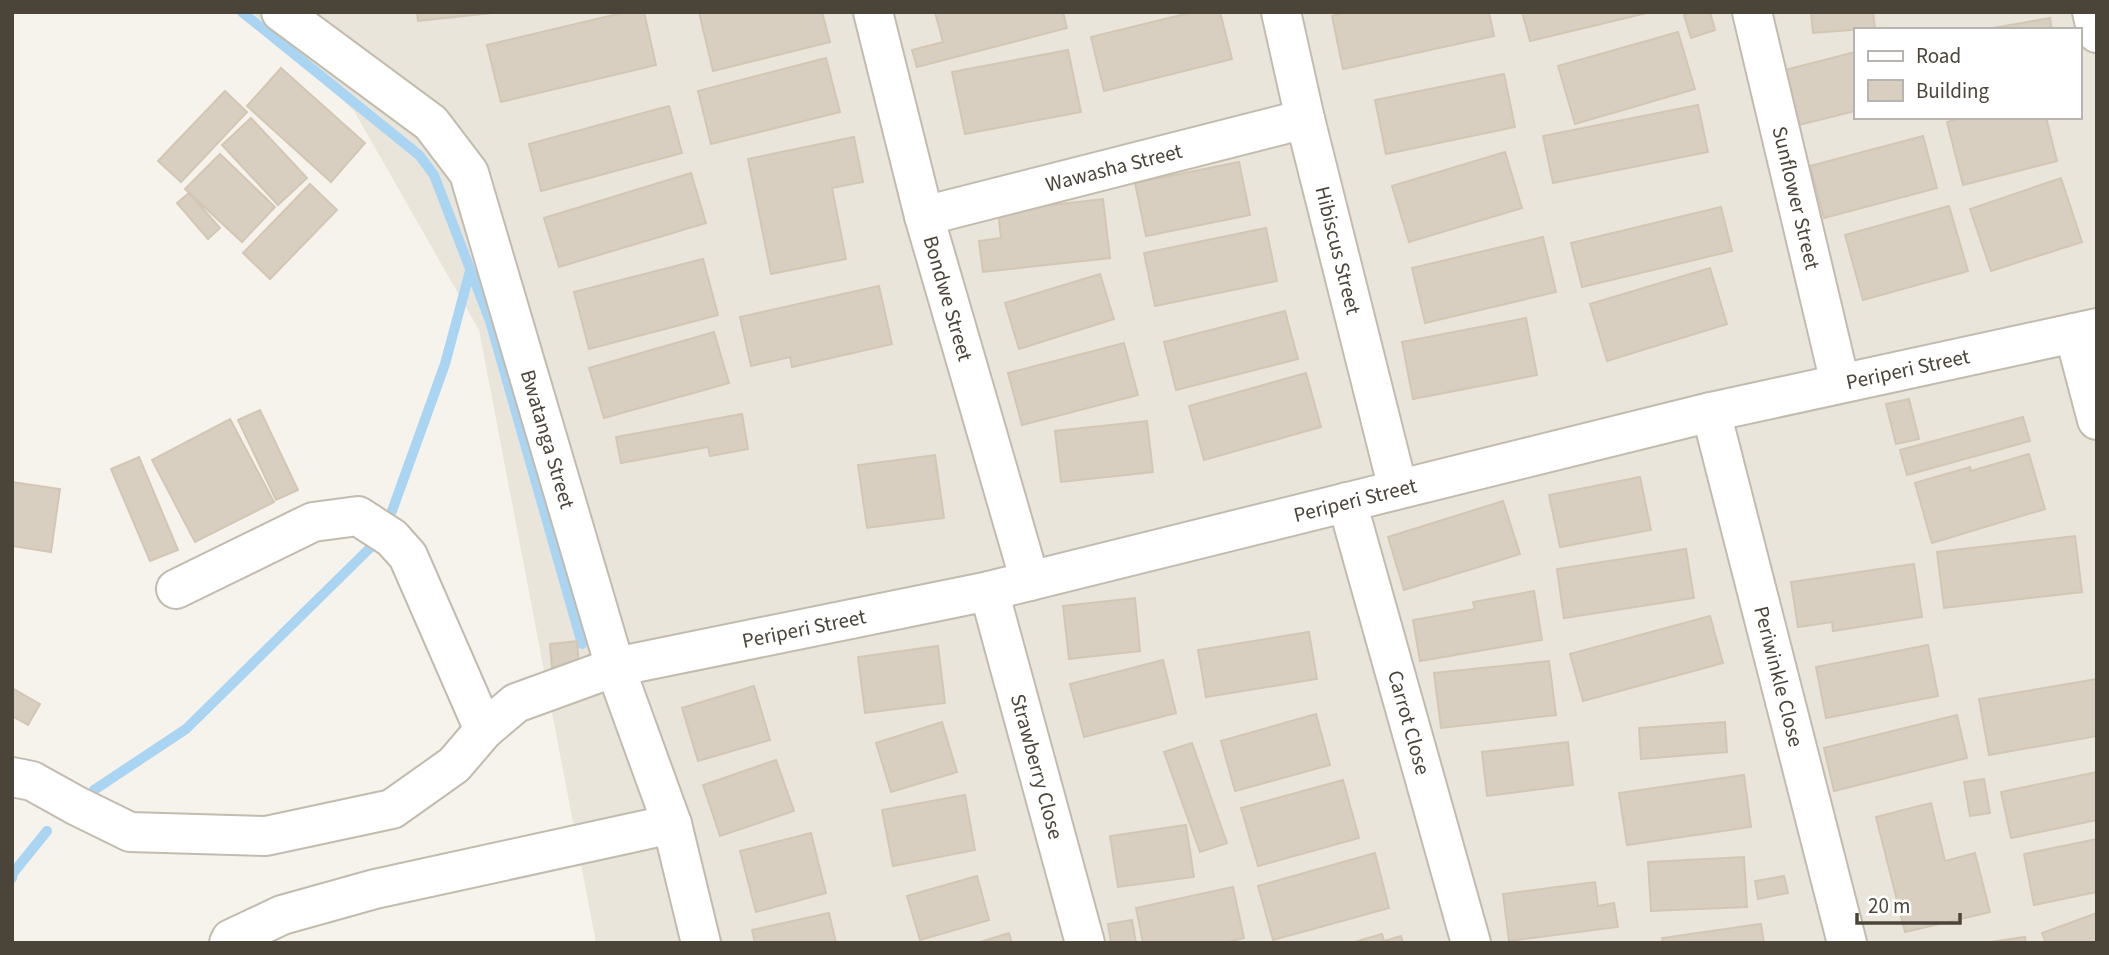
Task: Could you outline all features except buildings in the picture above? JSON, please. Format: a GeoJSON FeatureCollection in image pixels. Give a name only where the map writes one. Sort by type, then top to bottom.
{"type":"FeatureCollection","features":[{"type":"Feature","properties":{"kind":"street","name":"Bwatanga Street"},"geometry":{"type":"LineString","coordinates":[[281,12],[431,123],[469,173],[615,667],[672,824],[701,943]]}},
{"type":"Feature","properties":{"kind":"street","name":"Bondwe Street"},"geometry":{"type":"LineString","coordinates":[[873,12],[924,216],[1030,581]]}},
{"type":"Feature","properties":{"kind":"street","name":"Hibiscus Street"},"geometry":{"type":"LineString","coordinates":[[1281,12],[1305,120],[1398,489]]}},
{"type":"Feature","properties":{"kind":"street","name":"Sunflower Street"},"geometry":{"type":"LineString","coordinates":[[1752,12],[1840,383]]}},
{"type":"Feature","properties":{"kind":"street"},"geometry":{"type":"LineString","coordinates":[[2092,12],[2097,33]]}},
{"type":"Feature","properties":{"kind":"street","name":"Wawasha Street"},"geometry":{"type":"LineString","coordinates":[[924,216],[1305,120]]}},
{"type":"Feature","properties":{"kind":"street","name":"Periperi Street"},"geometry":{"type":"LineString","coordinates":[[12,777],[32,781],[131,832],[266,836],[392,809],[454,765],[484,730],[516,703],[615,667],[989,591],[1711,412],[2085,331]]}},
{"type":"Feature","properties":{"kind":"street"},"geometry":{"type":"LineString","coordinates":[[2085,331],[2097,420]]}},
{"type":"Feature","properties":{"kind":"street","name":"Periwinkle Close"},"geometry":{"type":"LineString","coordinates":[[1711,412],[1847,943]]}},
{"type":"Feature","properties":{"kind":"street","name":"Carrot Close"},"geometry":{"type":"LineString","coordinates":[[1347,502],[1471,943]]}},
{"type":"Feature","properties":{"kind":"street"},"geometry":{"type":"LineString","coordinates":[[176,589],[313,522],[358,516],[392,538],[408,556],[484,730]]}},
{"type":"Feature","properties":{"kind":"street","name":"Strawberry Close"},"geometry":{"type":"LineString","coordinates":[[989,591],[1085,943]]}},
{"type":"Feature","properties":{"kind":"street"},"geometry":{"type":"LineString","coordinates":[[229,943],[231,939],[282,915],[375,888],[672,824]]}},
{"type":"Feature","properties":{"kind":"shaded area"},"geometry":{"type":"Polygon","coordinates":[[[252,12],[2097,12],[2097,943],[596,943],[479,330],[354,111],[252,12]]]}},
{"type":"Feature","properties":{"kind":"waterway"},"geometry":{"type":"LineString","coordinates":[[242,12],[419,155],[434,175],[490,321],[582,644]]}},
{"type":"Feature","properties":{"kind":"waterway"},"geometry":{"type":"LineString","coordinates":[[392,511],[445,364],[470,271]]}},
{"type":"Feature","properties":{"kind":"waterway"},"geometry":{"type":"LineString","coordinates":[[94,790],[186,729],[374,544]]}},
{"type":"Feature","properties":{"kind":"waterway"},"geometry":{"type":"LineString","coordinates":[[12,878],[13,873],[47,831]]}}]}
